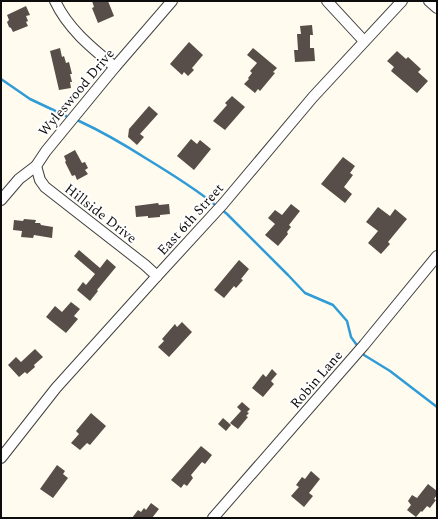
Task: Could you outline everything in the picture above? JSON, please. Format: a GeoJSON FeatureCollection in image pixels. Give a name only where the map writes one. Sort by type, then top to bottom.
{"type":"FeatureCollection","features":[{"type":"Feature","properties":{"kind":"street"},"geometry":{"type":"LineString","coordinates":[[55,1],[70,25],[92,48],[115,67]]}},
{"type":"Feature","properties":{"kind":"street","name":"Wyleswood Drive"},"geometry":{"type":"LineString","coordinates":[[1,200],[19,179],[36,166],[46,151],[115,67],[172,1]]}},
{"type":"Feature","properties":{"kind":"street"},"geometry":{"type":"LineString","coordinates":[[327,1],[364,41]]}},
{"type":"Feature","properties":{"kind":"street","name":"East 6th Street"},"geometry":{"type":"LineString","coordinates":[[1,458],[56,388],[223,204],[313,97],[402,1]]}},
{"type":"Feature","properties":{"kind":"street"},"geometry":{"type":"LineString","coordinates":[[429,1],[437,8]]}},
{"type":"Feature","properties":{"kind":"street","name":"Hillside Drive"},"geometry":{"type":"LineString","coordinates":[[36,166],[40,180],[45,187],[157,276]]}},
{"type":"Feature","properties":{"kind":"street","name":"Robin Lane"},"geometry":{"type":"LineString","coordinates":[[213,518],[364,345],[437,256]]}},
{"type":"Feature","properties":{"kind":"building"},"geometry":{"type":"Polygon","coordinates":[[[92,1],[108,1],[114,16],[98,23],[92,8],[94,7],[92,1]]]}},
{"type":"Feature","properties":{"kind":"building"},"geometry":{"type":"Polygon","coordinates":[[[26,6],[30,15],[26,16],[28,26],[13,32],[7,22],[9,20],[7,15],[26,6]]]}},
{"type":"Feature","properties":{"kind":"building"},"geometry":{"type":"Polygon","coordinates":[[[312,25],[313,35],[310,35],[310,48],[314,48],[315,61],[295,62],[294,50],[298,50],[297,34],[301,34],[300,26],[312,25]]]}},
{"type":"Feature","properties":{"kind":"building"},"geometry":{"type":"Polygon","coordinates":[[[189,42],[203,55],[192,68],[194,70],[188,76],[184,72],[182,75],[170,64],[189,42]]]}},
{"type":"Feature","properties":{"kind":"building"},"geometry":{"type":"Polygon","coordinates":[[[60,48],[62,57],[64,56],[66,63],[69,62],[72,82],[70,82],[71,88],[59,90],[50,51],[60,48]]]}},
{"type":"Feature","properties":{"kind":"building"},"geometry":{"type":"Polygon","coordinates":[[[253,48],[277,68],[273,72],[275,73],[260,91],[258,89],[255,93],[244,84],[252,73],[250,71],[257,63],[247,55],[253,48]]]}},
{"type":"Feature","properties":{"kind":"building"},"geometry":{"type":"Polygon","coordinates":[[[397,51],[406,59],[408,57],[421,69],[418,72],[428,81],[417,93],[391,71],[394,67],[387,61],[397,51]]]}},
{"type":"Feature","properties":{"kind":"building"},"geometry":{"type":"Polygon","coordinates":[[[232,96],[245,107],[225,130],[213,121],[227,105],[225,103],[232,96]]]}},
{"type":"Feature","properties":{"kind":"building"},"geometry":{"type":"Polygon","coordinates":[[[149,106],[158,114],[140,134],[144,137],[137,145],[128,137],[129,129],[149,106]]]}},
{"type":"Feature","properties":{"kind":"building"},"geometry":{"type":"Polygon","coordinates":[[[191,139],[197,144],[200,140],[211,149],[194,170],[177,156],[191,139]]]}},
{"type":"Feature","properties":{"kind":"building"},"geometry":{"type":"Polygon","coordinates":[[[75,150],[82,163],[85,162],[88,168],[85,170],[88,174],[77,180],[75,175],[72,176],[65,162],[64,156],[75,150]]]}},
{"type":"Feature","properties":{"kind":"building"},"geometry":{"type":"Polygon","coordinates":[[[343,157],[355,166],[350,173],[353,175],[344,187],[352,194],[345,203],[321,184],[343,157]]]}},
{"type":"Feature","properties":{"kind":"building"},"geometry":{"type":"Polygon","coordinates":[[[158,203],[159,205],[169,204],[170,214],[160,215],[160,217],[136,217],[135,206],[158,203]]]}},
{"type":"Feature","properties":{"kind":"building"},"geometry":{"type":"Polygon","coordinates":[[[291,204],[300,211],[289,225],[291,227],[287,232],[288,234],[278,246],[265,235],[275,224],[268,218],[275,210],[282,215],[291,204]]]}},
{"type":"Feature","properties":{"kind":"building"},"geometry":{"type":"Polygon","coordinates":[[[378,207],[390,216],[395,209],[407,219],[388,242],[390,244],[381,254],[368,243],[378,231],[366,222],[378,207]]]}},
{"type":"Feature","properties":{"kind":"building"},"geometry":{"type":"Polygon","coordinates":[[[24,219],[36,220],[35,223],[53,227],[52,238],[34,235],[33,238],[21,237],[22,231],[13,230],[14,220],[23,221],[24,219]]]}},
{"type":"Feature","properties":{"kind":"building"},"geometry":{"type":"Polygon","coordinates":[[[79,250],[100,268],[107,259],[116,267],[90,301],[77,290],[83,282],[86,285],[95,274],[74,256],[79,250]]]}},
{"type":"Feature","properties":{"kind":"building"},"geometry":{"type":"Polygon","coordinates":[[[239,260],[249,269],[241,279],[243,280],[236,288],[234,286],[224,298],[214,290],[239,260]]]}},
{"type":"Feature","properties":{"kind":"building"},"geometry":{"type":"Polygon","coordinates":[[[71,302],[80,309],[74,316],[78,319],[66,333],[46,317],[55,306],[62,312],[71,302]]]}},
{"type":"Feature","properties":{"kind":"building"},"geometry":{"type":"Polygon","coordinates":[[[182,322],[192,332],[169,357],[158,347],[164,341],[162,339],[175,324],[177,327],[182,322]]]}},
{"type":"Feature","properties":{"kind":"building"},"geometry":{"type":"Polygon","coordinates":[[[35,349],[43,357],[27,374],[25,372],[19,377],[8,365],[16,357],[21,362],[35,349]]]}},
{"type":"Feature","properties":{"kind":"building"},"geometry":{"type":"Polygon","coordinates":[[[272,369],[277,374],[271,381],[274,384],[263,397],[252,388],[263,374],[266,377],[272,369]]]}},
{"type":"Feature","properties":{"kind":"building"},"geometry":{"type":"Polygon","coordinates":[[[242,402],[250,409],[246,416],[248,417],[238,429],[230,423],[241,411],[237,407],[242,402]]]}},
{"type":"Feature","properties":{"kind":"building"},"geometry":{"type":"Polygon","coordinates":[[[91,413],[106,426],[90,445],[87,443],[80,450],[71,443],[79,434],[76,431],[91,413]]]}},
{"type":"Feature","properties":{"kind":"building"},"geometry":{"type":"Polygon","coordinates":[[[223,418],[231,425],[226,431],[218,424],[223,418]]]}},
{"type":"Feature","properties":{"kind":"building"},"geometry":{"type":"Polygon","coordinates":[[[201,446],[212,455],[205,464],[202,462],[191,475],[193,478],[187,486],[184,484],[181,488],[171,480],[201,446]]]}},
{"type":"Feature","properties":{"kind":"building"},"geometry":{"type":"Polygon","coordinates":[[[57,465],[65,471],[63,474],[68,478],[53,498],[40,489],[57,465]]]}},
{"type":"Feature","properties":{"kind":"building"},"geometry":{"type":"Polygon","coordinates":[[[311,471],[320,479],[309,493],[313,496],[304,507],[291,496],[299,487],[296,485],[302,477],[305,479],[311,471]]]}},
{"type":"Feature","properties":{"kind":"building"},"geometry":{"type":"Polygon","coordinates":[[[428,484],[437,491],[437,495],[434,499],[436,500],[430,508],[427,506],[416,517],[407,510],[411,505],[408,501],[412,495],[417,498],[428,484]]]}},
{"type":"Feature","properties":{"kind":"building"},"geometry":{"type":"Polygon","coordinates":[[[151,503],[159,509],[152,518],[132,518],[138,510],[141,512],[144,508],[146,510],[151,503]]]}},
{"type":"Feature","properties":{"kind":"waterway"},"geometry":{"type":"LineString","coordinates":[[1,79],[30,99],[66,116]]}},
{"type":"Feature","properties":{"kind":"waterway"},"geometry":{"type":"LineString","coordinates":[[79,121],[105,134],[181,180],[214,204]]}},
{"type":"Feature","properties":{"kind":"waterway"},"geometry":{"type":"LineString","coordinates":[[221,209],[305,293],[333,305],[347,321],[351,337],[356,344]]}},
{"type":"Feature","properties":{"kind":"waterway"},"geometry":{"type":"LineString","coordinates":[[364,355],[390,371],[437,407]]}}]}
